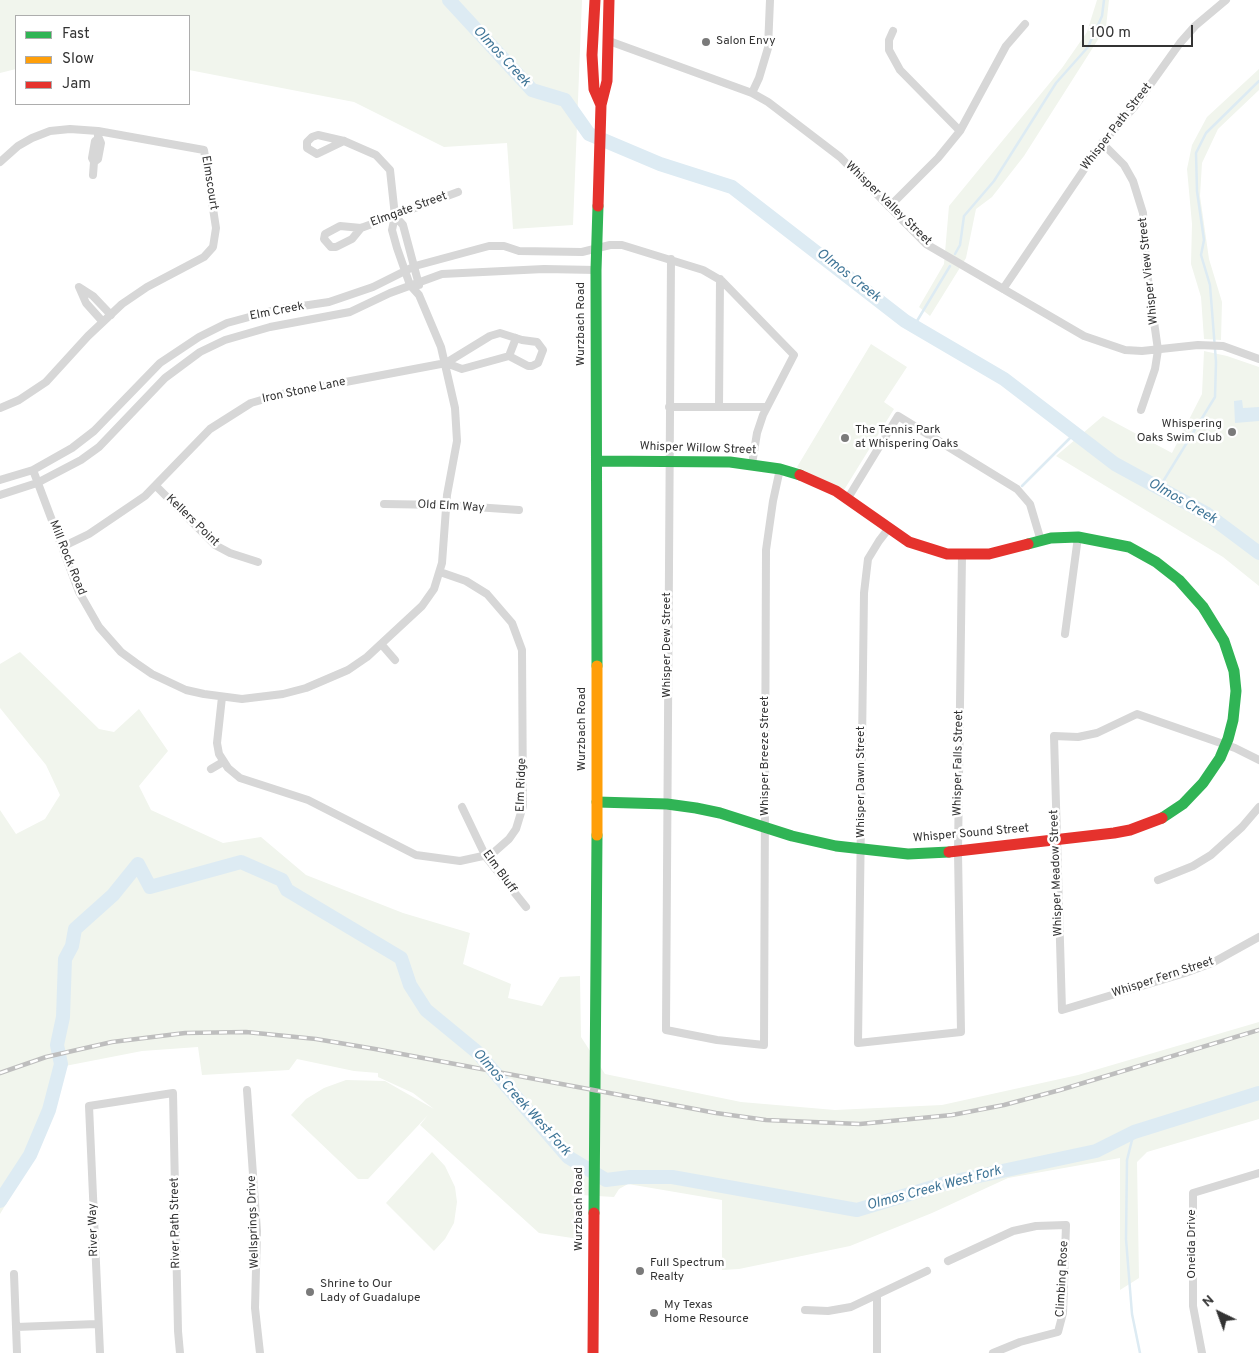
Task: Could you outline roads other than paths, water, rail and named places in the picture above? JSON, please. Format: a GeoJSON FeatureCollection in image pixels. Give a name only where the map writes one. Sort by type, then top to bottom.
{"type":"FeatureCollection","features":[{"type":"Feature","properties":{"kind":"main road","name":"Wurzbach Road"},"geometry":{"type":"LineString","coordinates":[[595,0],[592,55],[594,89],[601,105]]}},
{"type":"Feature","properties":{"kind":"main road"},"geometry":{"type":"LineString","coordinates":[[594,89],[601,70],[603,46],[609,41],[602,33],[603,4],[600,0]]}},
{"type":"Feature","properties":{"kind":"main road","name":"Wurzbach Road"},"geometry":{"type":"LineString","coordinates":[[593,1353],[597,802],[596,270],[601,105],[607,81],[609,0]]}},
{"type":"Feature","properties":{"kind":"main road","name":"Whisper Willow Street"},"geometry":{"type":"LineString","coordinates":[[597,460],[752,464],[780,469],[814,480],[848,498],[889,528],[922,547],[947,554],[989,554],[1041,541],[1078,537],[1115,543],[1142,554],[1179,580],[1203,607],[1224,641],[1234,671],[1235,703],[1233,720],[1226,745]]}},
{"type":"Feature","properties":{"kind":"main road","name":"Whisper Sound Street"},"geometry":{"type":"LineString","coordinates":[[597,802],[667,804],[720,813],[766,828],[836,846],[908,854],[958,852],[1114,833],[1130,830],[1158,820],[1182,804],[1204,783],[1226,745]]}},
{"type":"Feature","properties":{"kind":"street"},"geometry":{"type":"LineString","coordinates":[[752,93],[759,78],[768,48],[770,0]]}},
{"type":"Feature","properties":{"kind":"street","name":"Whisper Path Street"},"geometry":{"type":"LineString","coordinates":[[1003,289],[1102,143],[1135,106],[1180,43],[1195,26],[1226,0]]}},
{"type":"Feature","properties":{"kind":"street"},"geometry":{"type":"LineString","coordinates":[[889,207],[938,158],[960,131],[1006,46],[1025,24]]}},
{"type":"Feature","properties":{"kind":"street"},"geometry":{"type":"LineString","coordinates":[[893,31],[889,40],[889,50],[900,70],[960,131]]}},
{"type":"Feature","properties":{"kind":"street","name":"Whisper Valley Street"},"geometry":{"type":"LineString","coordinates":[[609,41],[752,93],[768,102],[840,157],[926,244],[1084,336],[1125,350],[1158,350],[1203,345],[1223,346],[1259,359]]}},
{"type":"Feature","properties":{"kind":"street","name":"Elmscourt"},"geometry":{"type":"LineString","coordinates":[[0,162],[18,146],[41,134],[70,129],[98,135],[204,150],[216,228],[213,247],[204,257],[147,287],[103,322],[46,382],[19,400],[0,408]]}},
{"type":"Feature","properties":{"kind":"street"},"geometry":{"type":"LineString","coordinates":[[93,175],[94,162],[98,159],[101,143],[98,135]]}},
{"type":"Feature","properties":{"kind":"street","name":"Mill Rock Road"},"geometry":{"type":"LineString","coordinates":[[344,141],[362,148],[384,162],[390,170],[395,216],[392,230],[410,286],[419,294]]}},
{"type":"Feature","properties":{"kind":"street","name":"Whisper View Street"},"geometry":{"type":"LineString","coordinates":[[1102,143],[1124,165],[1134,181],[1140,199],[1146,265],[1158,350],[1155,369],[1141,410]]}},
{"type":"Feature","properties":{"kind":"street","name":"Elmgate Street"},"geometry":{"type":"LineString","coordinates":[[361,228],[458,192]]}},
{"type":"Feature","properties":{"kind":"street","name":"Mill Rock Road"},"geometry":{"type":"LineString","coordinates":[[33,470],[79,592],[99,627],[121,652],[152,674],[168,683],[204,694],[222,697],[261,698],[306,688],[348,670],[382,645],[422,606],[434,589],[444,551],[446,505],[455,457],[457,424],[446,363],[419,294],[420,282],[403,225],[395,216]]}},
{"type":"Feature","properties":{"kind":"street","name":"Elm Creek"},"geometry":{"type":"LineString","coordinates":[[0,480],[33,470],[54,460],[94,431],[160,363],[199,337],[227,323],[253,315],[345,298],[415,266],[489,246],[504,246],[519,251],[582,252],[622,244],[671,259],[720,279]]}},
{"type":"Feature","properties":{"kind":"street"},"geometry":{"type":"LineString","coordinates":[[397,248],[408,245]]}},
{"type":"Feature","properties":{"kind":"street"},"geometry":{"type":"LineString","coordinates":[[554,252],[554,269]]}},
{"type":"Feature","properties":{"kind":"street","name":"Whisper Dew Street"},"geometry":{"type":"LineString","coordinates":[[671,259],[666,1030],[717,1040],[764,1045]]}},
{"type":"Feature","properties":{"kind":"street","name":"Elm Creek"},"geometry":{"type":"LineString","coordinates":[[0,495],[58,474],[99,447],[165,378],[200,352],[225,340],[247,332],[350,312],[442,274],[554,269],[596,270]]}},
{"type":"Feature","properties":{"kind":"street"},"geometry":{"type":"LineString","coordinates":[[720,279],[794,355],[767,407],[757,433],[752,464]]}},
{"type":"Feature","properties":{"kind":"street"},"geometry":{"type":"LineString","coordinates":[[719,407],[720,279]]}},
{"type":"Feature","properties":{"kind":"street"},"geometry":{"type":"LineString","coordinates":[[103,322],[86,303],[78,287],[94,296],[111,315]]}},
{"type":"Feature","properties":{"kind":"street"},"geometry":{"type":"LineString","coordinates":[[500,333],[536,342],[542,346],[541,358],[538,363],[528,366],[510,356],[462,369],[446,363],[490,336],[500,333]]}},
{"type":"Feature","properties":{"kind":"street"},"geometry":{"type":"LineString","coordinates":[[510,356],[516,338]]}},
{"type":"Feature","properties":{"kind":"street","name":"Iron Stone Lane"},"geometry":{"type":"LineString","coordinates":[[62,547],[116,517],[156,486],[210,429],[251,403],[282,394],[446,363]]}},
{"type":"Feature","properties":{"kind":"street"},"geometry":{"type":"LineString","coordinates":[[669,407],[767,407]]}},
{"type":"Feature","properties":{"kind":"street"},"geometry":{"type":"LineString","coordinates":[[848,498],[898,416],[1017,489],[1030,504],[1041,541]]}},
{"type":"Feature","properties":{"kind":"street","name":"Whisper Breeze Street"},"geometry":{"type":"LineString","coordinates":[[764,1045],[766,550],[772,501],[780,469]]}},
{"type":"Feature","properties":{"kind":"street","name":"Kellers Point"},"geometry":{"type":"LineString","coordinates":[[156,486],[215,545],[230,553],[258,562]]}},
{"type":"Feature","properties":{"kind":"street","name":"Old Elm Way"},"geometry":{"type":"LineString","coordinates":[[384,504],[446,505],[519,510]]}},
{"type":"Feature","properties":{"kind":"street","name":"Whisper Dawn Street"},"geometry":{"type":"LineString","coordinates":[[889,528],[878,541],[868,559],[864,593],[858,1043],[960,1032]]}},
{"type":"Feature","properties":{"kind":"street"},"geometry":{"type":"LineString","coordinates":[[1065,634],[1078,537]]}},
{"type":"Feature","properties":{"kind":"street","name":"Whisper Falls Street"},"geometry":{"type":"LineString","coordinates":[[960,1032],[958,852],[962,555]]}},
{"type":"Feature","properties":{"kind":"street","name":"Elm Ridge"},"geometry":{"type":"LineString","coordinates":[[223,762],[240,778],[308,800],[416,855],[460,861],[486,856],[509,839],[516,830],[522,812],[522,650],[512,623],[487,594],[466,581],[440,572]]}},
{"type":"Feature","properties":{"kind":"street"},"geometry":{"type":"LineString","coordinates":[[382,645],[395,660]]}},
{"type":"Feature","properties":{"kind":"street"},"geometry":{"type":"LineString","coordinates":[[211,769],[223,762],[217,743],[222,697]]}},
{"type":"Feature","properties":{"kind":"street","name":"Whisper Meadow Street"},"geometry":{"type":"LineString","coordinates":[[1062,1010],[1054,736],[1078,737],[1097,733],[1137,714],[1226,745]]}},
{"type":"Feature","properties":{"kind":"street"},"geometry":{"type":"LineString","coordinates":[[1226,745],[1259,760]]}},
{"type":"Feature","properties":{"kind":"street","name":"Elm Bluff"},"geometry":{"type":"LineString","coordinates":[[462,807],[486,856],[526,907]]}},
{"type":"Feature","properties":{"kind":"street"},"geometry":{"type":"LineString","coordinates":[[1158,880],[1193,866],[1210,855],[1242,827],[1259,807]]}},
{"type":"Feature","properties":{"kind":"street","name":"Whisper Fern Street"},"geometry":{"type":"LineString","coordinates":[[1062,1010],[1203,966],[1238,950],[1259,937]]}},
{"type":"Feature","properties":{"kind":"street","name":"Wellsprings Drive"},"geometry":{"type":"LineString","coordinates":[[247,1090],[257,1231],[255,1308],[260,1353]]}},
{"type":"Feature","properties":{"kind":"street","name":"River Path Street"},"geometry":{"type":"LineString","coordinates":[[89,1106],[173,1093],[180,1353]]}},
{"type":"Feature","properties":{"kind":"street","name":"River Way"},"geometry":{"type":"LineString","coordinates":[[89,1106],[97,1324],[100,1353]]}},
{"type":"Feature","properties":{"kind":"street","name":"Oneida Drive"},"geometry":{"type":"LineString","coordinates":[[1202,1353],[1193,1306],[1193,1193],[1259,1173]]}},
{"type":"Feature","properties":{"kind":"street","name":"Climbing Rose"},"geometry":{"type":"LineString","coordinates":[[948,1262],[1013,1231],[1036,1226],[1066,1225],[1063,1313],[1058,1332],[1020,1342],[993,1353]]}},
{"type":"Feature","properties":{"kind":"street"},"geometry":{"type":"LineString","coordinates":[[805,1310],[840,1310],[927,1271]]}},
{"type":"Feature","properties":{"kind":"street"},"geometry":{"type":"LineString","coordinates":[[14,1274],[17,1353]]}},
{"type":"Feature","properties":{"kind":"street"},"geometry":{"type":"LineString","coordinates":[[876,1353],[877,1294]]}},
{"type":"Feature","properties":{"kind":"street"},"geometry":{"type":"LineString","coordinates":[[16,1327],[97,1324]]}},
{"type":"Feature","properties":{"kind":"waterway","name":"Olmos Creek"},"geometry":{"type":"LineString","coordinates":[[449,0],[532,90],[565,100],[589,134],[660,164],[732,187],[905,321],[1004,379],[1115,464],[1207,514],[1259,553]]}},
{"type":"Feature","properties":{"kind":"waterway"},"geometry":{"type":"LineString","coordinates":[[955,254],[960,245],[964,216],[994,181],[1056,83],[1088,47],[1102,16],[1104,0]]}},
{"type":"Feature","properties":{"kind":"waterway"},"geometry":{"type":"LineString","coordinates":[[1159,488],[1215,397],[1216,362],[1210,285],[1201,255],[1204,240],[1197,191],[1196,153],[1206,133],[1259,81]]}},
{"type":"Feature","properties":{"kind":"waterway"},"geometry":{"type":"LineString","coordinates":[[914,326],[950,266]]}},
{"type":"Feature","properties":{"kind":"waterway"},"geometry":{"type":"LineString","coordinates":[[1022,486],[1075,433]]}},
{"type":"Feature","properties":{"kind":"waterway","name":"Olmos Creek West Fork"},"geometry":{"type":"LineString","coordinates":[[0,1201],[30,1155],[49,1110],[61,1064],[57,1045],[63,1017],[65,959],[72,946],[75,929],[113,895],[138,864],[150,887],[241,862],[282,880],[287,890],[401,958],[410,985],[426,1010],[477,1052],[568,1157],[606,1180],[630,1177],[672,1177],[857,1210],[946,1183],[1096,1151],[1134,1132],[1259,1093]]}},
{"type":"Feature","properties":{"kind":"waterway"},"geometry":{"type":"LineString","coordinates":[[1134,1132],[1127,1160],[1126,1239],[1132,1314],[1140,1353]]}},
{"type":"Feature","properties":{"kind":"railway"},"geometry":{"type":"LineString","coordinates":[[0,1073],[46,1057],[112,1042],[185,1033],[246,1032],[316,1039],[375,1049],[716,1113],[766,1120],[860,1124],[952,1115],[1004,1105],[1259,1030]]}},
{"type":"Feature","properties":{"kind":"place","name":"Salon Envy"},"geometry":{"type":"Point","coordinates":[706,42]}},
{"type":"Feature","properties":{"kind":"place","name":"Whispering Oaks Swim Club"},"geometry":{"type":"Point","coordinates":[1232,432]}},
{"type":"Feature","properties":{"kind":"place","name":"The Tennis Park at Whispering Oaks"},"geometry":{"type":"Point","coordinates":[845,438]}},
{"type":"Feature","properties":{"kind":"place","name":"Full Spectrum Realty"},"geometry":{"type":"Point","coordinates":[640,1271]}},
{"type":"Feature","properties":{"kind":"place","name":"Shrine to Our Lady of Guadalupe"},"geometry":{"type":"Point","coordinates":[310,1292]}},
{"type":"Feature","properties":{"kind":"place","name":"My Texas Home Resource"},"geometry":{"type":"Point","coordinates":[654,1313]}}]}
